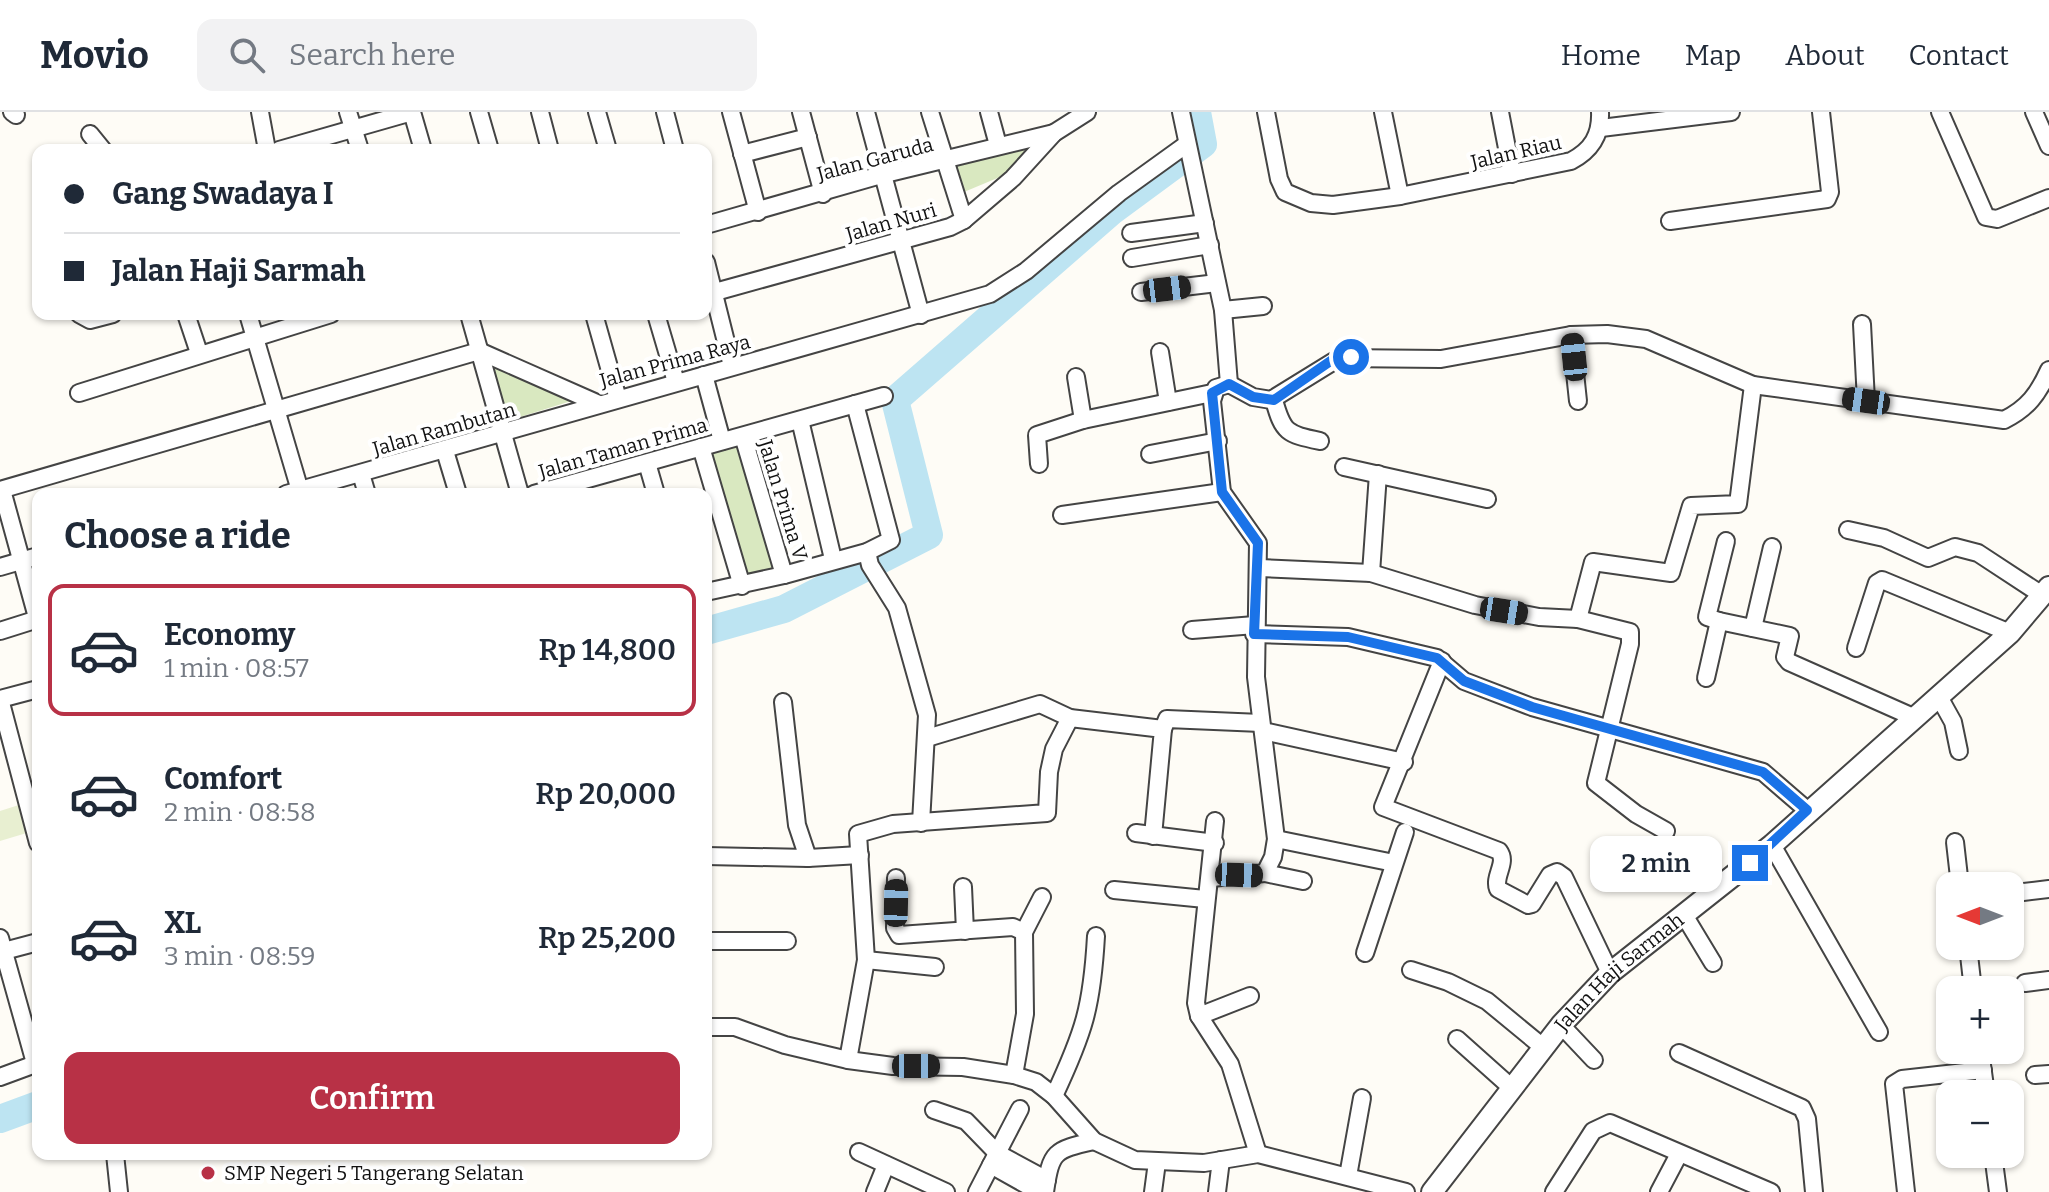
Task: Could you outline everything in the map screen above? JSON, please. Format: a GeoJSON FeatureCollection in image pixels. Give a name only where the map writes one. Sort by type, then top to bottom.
{"type":"FeatureCollection","features":[{"type":"Feature","properties":{"kind":"street"},"geometry":{"type":"LineString","coordinates":[[260,112],[266,144]]}},
{"type":"Feature","properties":{"kind":"street"},"geometry":{"type":"LineString","coordinates":[[348,112],[358,144]]}},
{"type":"Feature","properties":{"kind":"street"},"geometry":{"type":"LineString","coordinates":[[299,144],[412,112],[421,144]]}},
{"type":"Feature","properties":{"kind":"street"},"geometry":{"type":"LineString","coordinates":[[479,112],[488,144]]}},
{"type":"Feature","properties":{"kind":"street"},"geometry":{"type":"LineString","coordinates":[[540,112],[548,144]]}},
{"type":"Feature","properties":{"kind":"street"},"geometry":{"type":"LineString","coordinates":[[597,112],[606,144]]}},
{"type":"Feature","properties":{"kind":"street"},"geometry":{"type":"LineString","coordinates":[[665,112],[673,144]]}},
{"type":"Feature","properties":{"kind":"street"},"geometry":{"type":"LineString","coordinates":[[731,112],[758,212]]}},
{"type":"Feature","properties":{"kind":"street"},"geometry":{"type":"LineString","coordinates":[[801,112],[823,194]]}},
{"type":"Feature","properties":{"kind":"street"},"geometry":{"type":"LineString","coordinates":[[866,112],[921,315]]}},
{"type":"Feature","properties":{"kind":"street"},"geometry":{"type":"LineString","coordinates":[[930,112],[964,220]]}},
{"type":"Feature","properties":{"kind":"street"},"geometry":{"type":"LineString","coordinates":[[989,112],[998,145]]}},
{"type":"Feature","properties":{"kind":"street"},"geometry":{"type":"LineString","coordinates":[[1054,112],[1057,131]]}},
{"type":"Feature","properties":{"kind":"street","name":"Jalan Nuri"},"geometry":{"type":"LineString","coordinates":[[715,292],[901,241],[964,220],[1013,178],[1057,131],[1087,112]]}},
{"type":"Feature","properties":{"kind":"street"},"geometry":{"type":"LineString","coordinates":[[1181,112],[1223,310],[1229,384]]}},
{"type":"Feature","properties":{"kind":"street","name":"Jalan Riau"},"geometry":{"type":"LineString","coordinates":[[1266,112],[1279,179],[1285,192],[1295,198],[1333,205],[1400,196],[1512,174],[1582,155],[1592,146],[1600,120],[1731,112]]}},
{"type":"Feature","properties":{"kind":"street"},"geometry":{"type":"LineString","coordinates":[[1383,112],[1400,196]]}},
{"type":"Feature","properties":{"kind":"street"},"geometry":{"type":"LineString","coordinates":[[1500,112],[1512,174]]}},
{"type":"Feature","properties":{"kind":"street"},"geometry":{"type":"LineString","coordinates":[[1940,112],[1989,220],[2049,198]]}},
{"type":"Feature","properties":{"kind":"street"},"geometry":{"type":"LineString","coordinates":[[2034,112],[2049,146]]}},
{"type":"Feature","properties":{"kind":"street"},"geometry":{"type":"LineString","coordinates":[[1670,221],[1827,199],[1830,192],[1818,114]]}},
{"type":"Feature","properties":{"kind":"street","name":"Jalan Garuda"},"geometry":{"type":"LineString","coordinates":[[712,224],[881,175],[1057,131]]}},
{"type":"Feature","properties":{"kind":"street"},"geometry":{"type":"LineString","coordinates":[[90,134],[98,144]]}},
{"type":"Feature","properties":{"kind":"street"},"geometry":{"type":"LineString","coordinates":[[742,154],[808,137]]}},
{"type":"Feature","properties":{"kind":"street","name":"Jalan Prima Raya"},"geometry":{"type":"LineString","coordinates":[[479,351],[599,404],[921,315],[990,294],[1010,283],[1119,193],[1188,148]]}},
{"type":"Feature","properties":{"kind":"street"},"geometry":{"type":"LineString","coordinates":[[1131,233],[1205,223]]}},
{"type":"Feature","properties":{"kind":"street"},"geometry":{"type":"LineString","coordinates":[[1132,258],[1210,245]]}},
{"type":"Feature","properties":{"kind":"street"},"geometry":{"type":"LineString","coordinates":[[712,282],[732,366]]}},
{"type":"Feature","properties":{"kind":"street"},"geometry":{"type":"LineString","coordinates":[[1141,292],[1217,283]]}},
{"type":"Feature","properties":{"kind":"street"},"geometry":{"type":"LineString","coordinates":[[1223,310],[1263,306]]}},
{"type":"Feature","properties":{"kind":"street"},"geometry":{"type":"LineString","coordinates":[[188,320],[199,353]]}},
{"type":"Feature","properties":{"kind":"street"},"geometry":{"type":"LineString","coordinates":[[250,320],[295,488]]}},
{"type":"Feature","properties":{"kind":"street"},"geometry":{"type":"LineString","coordinates":[[79,393],[306,320]]}},
{"type":"Feature","properties":{"kind":"street"},"geometry":{"type":"LineString","coordinates":[[471,320],[518,488]]}},
{"type":"Feature","properties":{"kind":"street"},"geometry":{"type":"LineString","coordinates":[[596,320],[618,399]]}},
{"type":"Feature","properties":{"kind":"street"},"geometry":{"type":"LineString","coordinates":[[658,320],[676,382]]}},
{"type":"Feature","properties":{"kind":"street"},"geometry":{"type":"LineString","coordinates":[[1862,324],[1866,401]]}},
{"type":"Feature","properties":{"kind":"street"},"geometry":{"type":"LineString","coordinates":[[1229,384],[1253,397],[1274,400],[1339,358],[1441,359],[1571,335],[1640,337],[1753,385],[2004,420],[2022,411],[2037,395],[2049,370]]}},
{"type":"Feature","properties":{"kind":"street"},"geometry":{"type":"LineString","coordinates":[[1571,335],[1578,401]]}},
{"type":"Feature","properties":{"kind":"street"},"geometry":{"type":"LineString","coordinates":[[0,567],[30,558],[1,489],[479,351]]}},
{"type":"Feature","properties":{"kind":"street"},"geometry":{"type":"LineString","coordinates":[[1160,352],[1168,402]]}},
{"type":"Feature","properties":{"kind":"street","name":"Jalan Taman Prima"},"geometry":{"type":"LineString","coordinates":[[704,375],[722,441]]}},
{"type":"Feature","properties":{"kind":"street"},"geometry":{"type":"LineString","coordinates":[[1076,377],[1083,420]]}},
{"type":"Feature","properties":{"kind":"street"},"geometry":{"type":"LineString","coordinates":[[1039,464],[1035,437],[1083,420],[1212,393],[1229,384]]}},
{"type":"Feature","properties":{"kind":"street"},"geometry":{"type":"LineString","coordinates":[[1578,619],[1593,562],[1599,560],[1671,573],[1691,506],[1738,504],[1753,385]]}},
{"type":"Feature","properties":{"kind":"street"},"geometry":{"type":"LineString","coordinates":[[1212,393],[1222,492],[1257,538],[1259,568],[1255,630],[1262,727],[1276,839],[1273,857],[1265,873]]}},
{"type":"Feature","properties":{"kind":"street","name":"Jalan Taman Prima"},"geometry":{"type":"LineString","coordinates":[[588,487],[647,463],[884,396]]}},
{"type":"Feature","properties":{"kind":"street"},"geometry":{"type":"LineString","coordinates":[[1274,400],[1279,422],[1290,435],[1320,441]]}},
{"type":"Feature","properties":{"kind":"street","name":"Jalan Rambutan"},"geometry":{"type":"LineString","coordinates":[[313,488],[599,404]]}},
{"type":"Feature","properties":{"kind":"street"},"geometry":{"type":"LineString","coordinates":[[855,404],[891,540],[872,564]]}},
{"type":"Feature","properties":{"kind":"street"},"geometry":{"type":"LineString","coordinates":[[800,420],[833,559]]}},
{"type":"Feature","properties":{"kind":"street","name":"Jalan Prima V"},"geometry":{"type":"LineString","coordinates":[[743,436],[784,575]]}},
{"type":"Feature","properties":{"kind":"street"},"geometry":{"type":"LineString","coordinates":[[1150,454],[1218,441]]}},
{"type":"Feature","properties":{"kind":"street"},"geometry":{"type":"LineString","coordinates":[[701,447],[742,586]]}},
{"type":"Feature","properties":{"kind":"street"},"geometry":{"type":"LineString","coordinates":[[445,451],[456,488]]}},
{"type":"Feature","properties":{"kind":"street"},"geometry":{"type":"LineString","coordinates":[[647,463],[654,488]]}},
{"type":"Feature","properties":{"kind":"street"},"geometry":{"type":"LineString","coordinates":[[1344,467],[1487,499]]}},
{"type":"Feature","properties":{"kind":"street"},"geometry":{"type":"LineString","coordinates":[[361,474],[365,488]]}},
{"type":"Feature","properties":{"kind":"street"},"geometry":{"type":"LineString","coordinates":[[1371,573],[1378,474]]}},
{"type":"Feature","properties":{"kind":"street"},"geometry":{"type":"LineString","coordinates":[[1062,515],[1222,492]]}},
{"type":"Feature","properties":{"kind":"street"},"geometry":{"type":"LineString","coordinates":[[1848,530],[1884,538],[1928,558],[1955,547],[1978,553],[2045,591]]}},
{"type":"Feature","properties":{"kind":"street"},"geometry":{"type":"LineString","coordinates":[[1726,541],[1707,617],[1790,636],[1785,657],[1789,662],[1913,717]]}},
{"type":"Feature","properties":{"kind":"street"},"geometry":{"type":"LineString","coordinates":[[1753,628],[1772,547]]}},
{"type":"Feature","properties":{"kind":"street"},"geometry":{"type":"LineString","coordinates":[[712,591],[784,575],[833,559],[872,564]]}},
{"type":"Feature","properties":{"kind":"street"},"geometry":{"type":"LineString","coordinates":[[872,564],[897,608],[927,715],[921,823]]}},
{"type":"Feature","properties":{"kind":"street"},"geometry":{"type":"LineString","coordinates":[[1259,568],[1371,573],[1475,605],[1539,617],[1578,619],[1632,634],[1597,786],[1666,831]]}},
{"type":"Feature","properties":{"kind":"street"},"geometry":{"type":"LineString","coordinates":[[1856,648],[1877,583],[1882,580],[2010,633]]}},
{"type":"Feature","properties":{"kind":"street","name":"Jalan Haji Sarmah"},"geometry":{"type":"LineString","coordinates":[[1432,1192],[1561,1025],[1610,973],[1772,845],[1807,810],[2010,633],[2045,591]]}},
{"type":"Feature","properties":{"kind":"street"},"geometry":{"type":"LineString","coordinates":[[1706,678],[1719,621]]}},
{"type":"Feature","properties":{"kind":"street"},"geometry":{"type":"LineString","coordinates":[[0,631],[32,622]]}},
{"type":"Feature","properties":{"kind":"street"},"geometry":{"type":"LineString","coordinates":[[1192,630],[1255,630],[1348,637],[1395,646],[1442,661],[1464,681],[1532,707],[1763,772],[1807,810]]}},
{"type":"Feature","properties":{"kind":"street"},"geometry":{"type":"LineString","coordinates":[[1442,661],[1404,762],[1383,803],[1385,809],[1499,851],[1503,861],[1496,880],[1498,889],[1528,905],[1550,875],[1557,872],[1564,877],[1610,973]]}},
{"type":"Feature","properties":{"kind":"street"},"geometry":{"type":"LineString","coordinates":[[32,691],[0,699],[32,820]]}},
{"type":"Feature","properties":{"kind":"street"},"geometry":{"type":"LineString","coordinates":[[1938,695],[1953,722],[1959,751]]}},
{"type":"Feature","properties":{"kind":"street"},"geometry":{"type":"LineString","coordinates":[[783,702],[797,825],[808,858]]}},
{"type":"Feature","properties":{"kind":"street"},"geometry":{"type":"LineString","coordinates":[[927,738],[1040,704],[1070,718],[1163,729]]}},
{"type":"Feature","properties":{"kind":"street"},"geometry":{"type":"LineString","coordinates":[[848,1060],[866,960],[858,834],[893,824],[1047,813],[1054,749],[1070,718]]}},
{"type":"Feature","properties":{"kind":"street"},"geometry":{"type":"LineString","coordinates":[[1215,843],[1144,834],[1167,719],[1262,727],[1404,762]]}},
{"type":"Feature","properties":{"kind":"street"},"geometry":{"type":"LineString","coordinates":[[1215,821],[1196,1003],[1199,1016],[1230,1064],[1258,1154]]}},
{"type":"Feature","properties":{"kind":"street"},"geometry":{"type":"LineString","coordinates":[[1365,953],[1405,832]]}},
{"type":"Feature","properties":{"kind":"street"},"geometry":{"type":"LineString","coordinates":[[1276,839],[1394,863]]}},
{"type":"Feature","properties":{"kind":"street"},"geometry":{"type":"LineString","coordinates":[[1955,842],[1958,872]]}},
{"type":"Feature","properties":{"kind":"street"},"geometry":{"type":"LineString","coordinates":[[1772,845],[1879,1032]]}},
{"type":"Feature","properties":{"kind":"street"},"geometry":{"type":"LineString","coordinates":[[712,856],[808,858],[860,855]]}},
{"type":"Feature","properties":{"kind":"street"},"geometry":{"type":"LineString","coordinates":[[1211,878],[1265,873],[1303,881]]}},
{"type":"Feature","properties":{"kind":"street"},"geometry":{"type":"LineString","coordinates":[[896,878],[895,928],[899,935],[1013,927],[1024,932]]}},
{"type":"Feature","properties":{"kind":"street"},"geometry":{"type":"LineString","coordinates":[[963,887],[965,931]]}},
{"type":"Feature","properties":{"kind":"street"},"geometry":{"type":"LineString","coordinates":[[2024,892],[2049,889]]}},
{"type":"Feature","properties":{"kind":"street"},"geometry":{"type":"LineString","coordinates":[[1114,890],[1205,899]]}},
{"type":"Feature","properties":{"kind":"street"},"geometry":{"type":"LineString","coordinates":[[1014,1075],[1025,1014],[1024,932],[1042,897]]}},
{"type":"Feature","properties":{"kind":"street"},"geometry":{"type":"LineString","coordinates":[[1684,915],[1713,963]]}},
{"type":"Feature","properties":{"kind":"street"},"geometry":{"type":"LineString","coordinates":[[1054,1096],[1082,1036],[1090,1010],[1096,936]]}},
{"type":"Feature","properties":{"kind":"street"},"geometry":{"type":"LineString","coordinates":[[712,941],[787,941]]}},
{"type":"Feature","properties":{"kind":"street"},"geometry":{"type":"LineString","coordinates":[[32,943],[1,947],[32,1047]]}},
{"type":"Feature","properties":{"kind":"street"},"geometry":{"type":"LineString","coordinates":[[866,960],[935,967]]}},
{"type":"Feature","properties":{"kind":"street"},"geometry":{"type":"LineString","coordinates":[[1411,970],[1448,982],[1487,1001],[1544,1048]]}},
{"type":"Feature","properties":{"kind":"street"},"geometry":{"type":"LineString","coordinates":[[2025,983],[2049,980]]}},
{"type":"Feature","properties":{"kind":"street"},"geometry":{"type":"LineString","coordinates":[[1199,1016],[1250,996]]}},
{"type":"Feature","properties":{"kind":"street"},"geometry":{"type":"LineString","coordinates":[[1561,1025],[1594,1060]]}},
{"type":"Feature","properties":{"kind":"street"},"geometry":{"type":"LineString","coordinates":[[712,1027],[735,1027],[785,1045],[848,1060],[893,1066],[963,1067],[1014,1075],[1036,1082],[1054,1096],[1094,1141],[1119,1155],[1157,1162],[1221,1160],[1258,1154],[1406,1192]]}},
{"type":"Feature","properties":{"kind":"street"},"geometry":{"type":"LineString","coordinates":[[1457,1039],[1513,1089]]}},
{"type":"Feature","properties":{"kind":"street"},"geometry":{"type":"LineString","coordinates":[[1679,1053],[1802,1108],[1807,1119],[1814,1192]]}},
{"type":"Feature","properties":{"kind":"street"},"geometry":{"type":"LineString","coordinates":[[1982,1064],[1984,1080]]}},
{"type":"Feature","properties":{"kind":"street"},"geometry":{"type":"LineString","coordinates":[[0,1077],[32,1065]]}},
{"type":"Feature","properties":{"kind":"street"},"geometry":{"type":"LineString","coordinates":[[1906,1192],[1894,1084],[1902,1079],[1983,1070]]}},
{"type":"Feature","properties":{"kind":"street"},"geometry":{"type":"LineString","coordinates":[[1348,1176],[1362,1098]]}},
{"type":"Feature","properties":{"kind":"street"},"geometry":{"type":"LineString","coordinates":[[977,1192],[1020,1109]]}},
{"type":"Feature","properties":{"kind":"street"},"geometry":{"type":"LineString","coordinates":[[934,1110],[966,1121],[994,1159],[1044,1188],[1051,1157],[1058,1151],[1094,1141]]}},
{"type":"Feature","properties":{"kind":"street"},"geometry":{"type":"LineString","coordinates":[[1554,1192],[1593,1131],[1601,1125],[1616,1125],[1771,1192]]}},
{"type":"Feature","properties":{"kind":"street"},"geometry":{"type":"LineString","coordinates":[[859,1152],[946,1192]]}},
{"type":"Feature","properties":{"kind":"street"},"geometry":{"type":"LineString","coordinates":[[1659,1192],[1679,1154]]}},
{"type":"Feature","properties":{"kind":"street"},"geometry":{"type":"LineString","coordinates":[[116,1160],[119,1192]]}},
{"type":"Feature","properties":{"kind":"street"},"geometry":{"type":"LineString","coordinates":[[1217,1192],[1221,1160]]}},
{"type":"Feature","properties":{"kind":"street"},"geometry":{"type":"LineString","coordinates":[[1153,1192],[1157,1162]]}},
{"type":"Feature","properties":{"kind":"street"},"geometry":{"type":"LineString","coordinates":[[875,1192],[886,1165]]}},
{"type":"Feature","properties":{"kind":"street"},"geometry":{"type":"LineString","coordinates":[[1995,1168],[1998,1192]]}},
{"type":"Feature","properties":{"kind":"green space"},"geometry":{"type":"Polygon","coordinates":[[[1045,137],[1007,174],[964,192],[955,163],[1045,137]]]}},
{"type":"Feature","properties":{"kind":"green space"},"geometry":{"type":"Polygon","coordinates":[[[484,357],[584,397],[504,422],[484,357]]]}},
{"type":"Feature","properties":{"kind":"green space"},"geometry":{"type":"Polygon","coordinates":[[[741,441],[778,573],[745,581],[706,451],[741,441]]]}},
{"type":"Feature","properties":{"kind":"green space"},"geometry":{"type":"Polygon","coordinates":[[[22,804],[30,832],[0,841],[0,811],[22,804]]]}},
{"type":"Feature","properties":{"kind":"waterway"},"geometry":{"type":"LineString","coordinates":[[712,629],[784,609],[929,535],[895,400],[1112,211],[1203,144],[1197,112]]}},
{"type":"Feature","properties":{"kind":"waterway"},"geometry":{"type":"LineString","coordinates":[[0,1119],[32,1107]]}},
{"type":"Feature","properties":{"kind":"place","name":"SMP Negeri 5 Tangerang Selatan"},"geometry":{"type":"Point","coordinates":[208,1173]}},
{"type":"Feature","properties":{"kind":"route"},"geometry":{"type":"LineString","coordinates":[[1351,357],[1332,360],[1274,400],[1253,397],[1229,384],[1216,388],[1212,393],[1222,492],[1254,533],[1258,543],[1254,634],[1348,637],[1395,646],[1437,658],[1464,681],[1532,707],[1763,772],[1776,779],[1807,810],[1750,863]]}}]}
